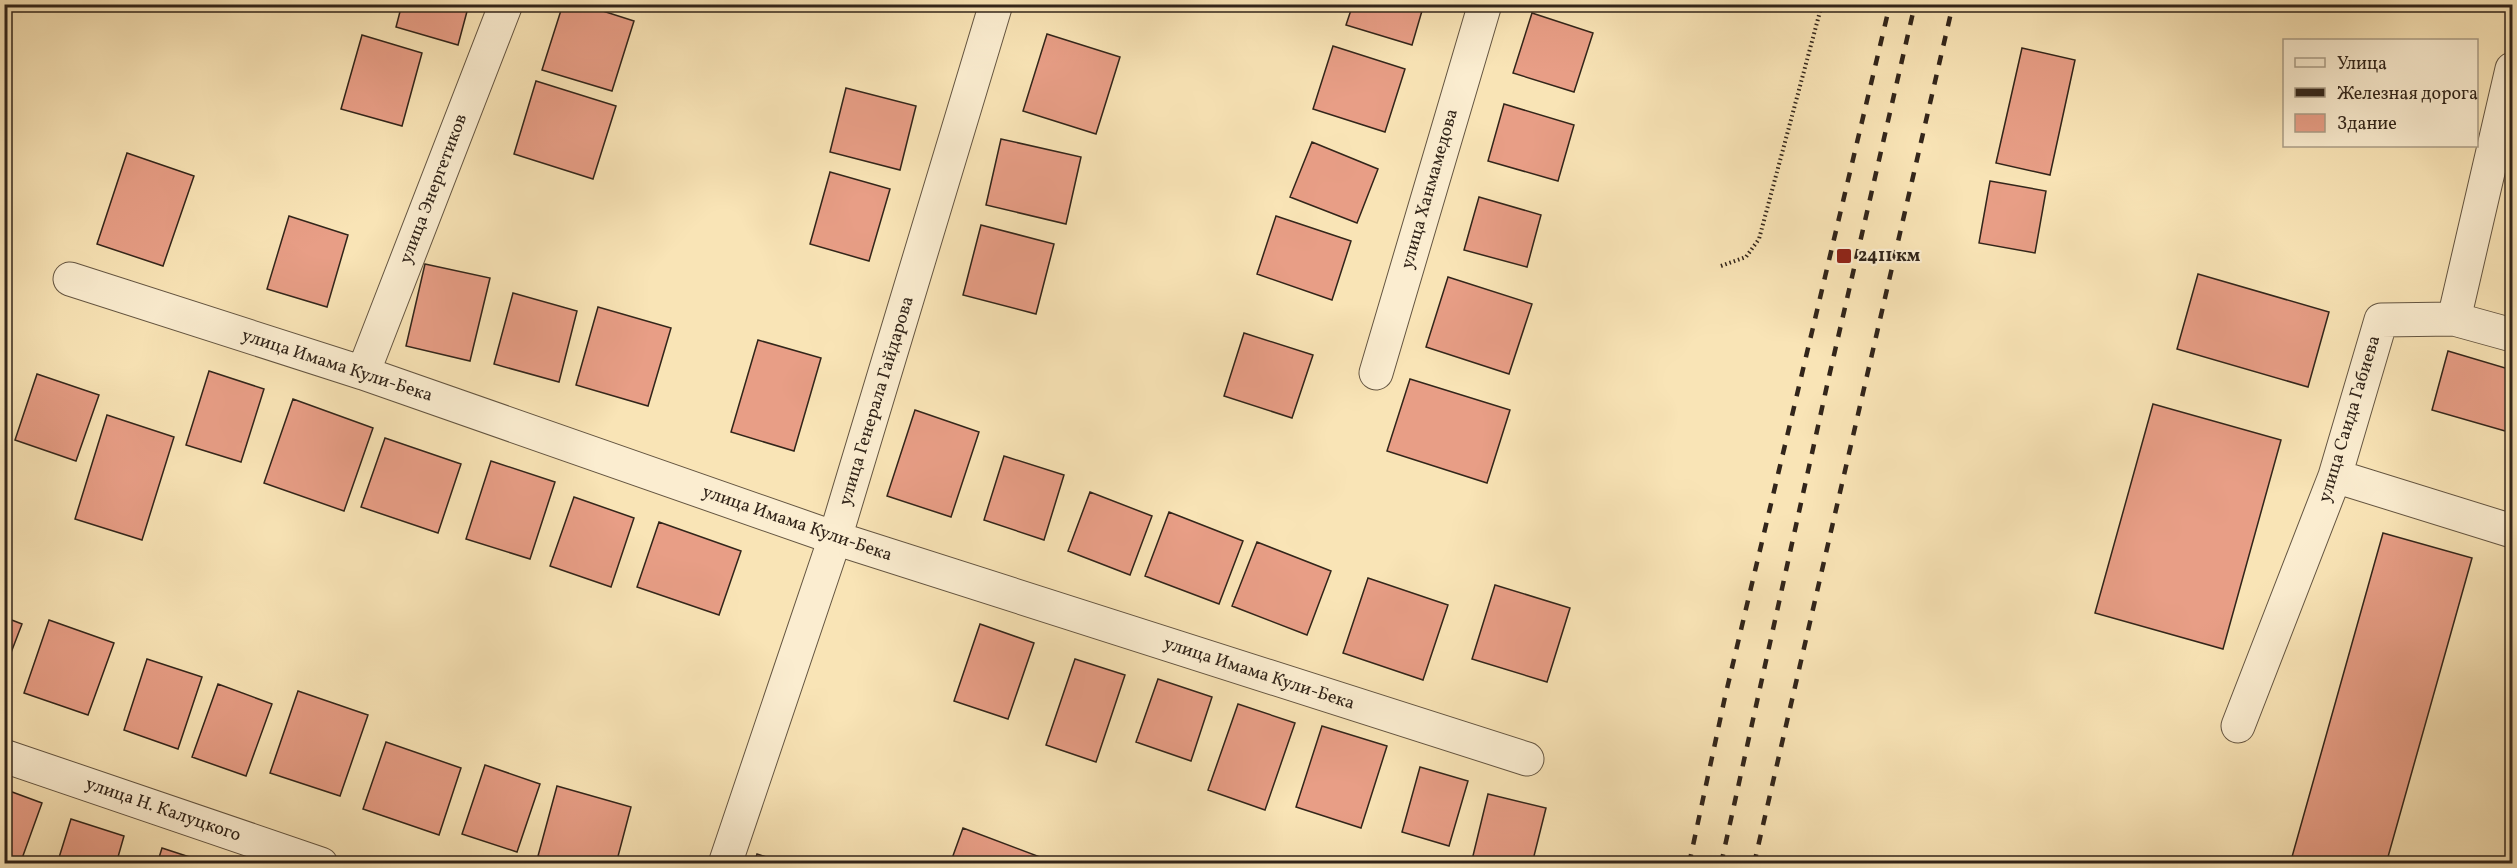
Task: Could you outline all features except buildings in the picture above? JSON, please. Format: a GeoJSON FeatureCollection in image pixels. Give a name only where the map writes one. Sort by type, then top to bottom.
{"type":"FeatureCollection","features":[{"type":"Feature","properties":{"kind":"street","name":"улица Энергетиков"},"geometry":{"type":"LineString","coordinates":[[363,373],[506,4]]}},
{"type":"Feature","properties":{"kind":"street","name":"улица Генерала Гайдарова"},"geometry":{"type":"LineString","coordinates":[[725,864],[836,538],[996,4]]}},
{"type":"Feature","properties":{"kind":"street","name":"улица Ханмамедова"},"geometry":{"type":"LineString","coordinates":[[1376,373],[1485,4]]}},
{"type":"Feature","properties":{"kind":"street"},"geometry":{"type":"LineString","coordinates":[[2512,69],[2454,319],[2512,335]]}},
{"type":"Feature","properties":{"kind":"street","name":"улица Имама Кули-Бека"},"geometry":{"type":"LineString","coordinates":[[70,279],[363,373],[836,538],[1527,759]]}},
{"type":"Feature","properties":{"kind":"street","name":"улица Саида Габиева"},"geometry":{"type":"LineString","coordinates":[[2238,726],[2335,476],[2381,320],[2454,319]]}},
{"type":"Feature","properties":{"kind":"street"},"geometry":{"type":"LineString","coordinates":[[2335,476],[2512,531]]}},
{"type":"Feature","properties":{"kind":"street","name":"улица Н. Калуцкого"},"geometry":{"type":"LineString","coordinates":[[4,756],[321,864]]}},
{"type":"Feature","properties":{"kind":"path"},"geometry":{"type":"LineString","coordinates":[[1721,266],[1746,257],[1759,239],[1822,4]]}},
{"type":"Feature","properties":{"kind":"railway"},"geometry":{"type":"LineString","coordinates":[[1689,864],[1725,697],[1890,4]]}},
{"type":"Feature","properties":{"kind":"railway"},"geometry":{"type":"LineString","coordinates":[[1721,864],[1828,381],[1915,4]]}},
{"type":"Feature","properties":{"kind":"railway"},"geometry":{"type":"LineString","coordinates":[[1754,864],[1953,4]]}},
{"type":"Feature","properties":{"kind":"place","name":"2411 км"},"geometry":{"type":"Point","coordinates":[1844,256]}}]}
